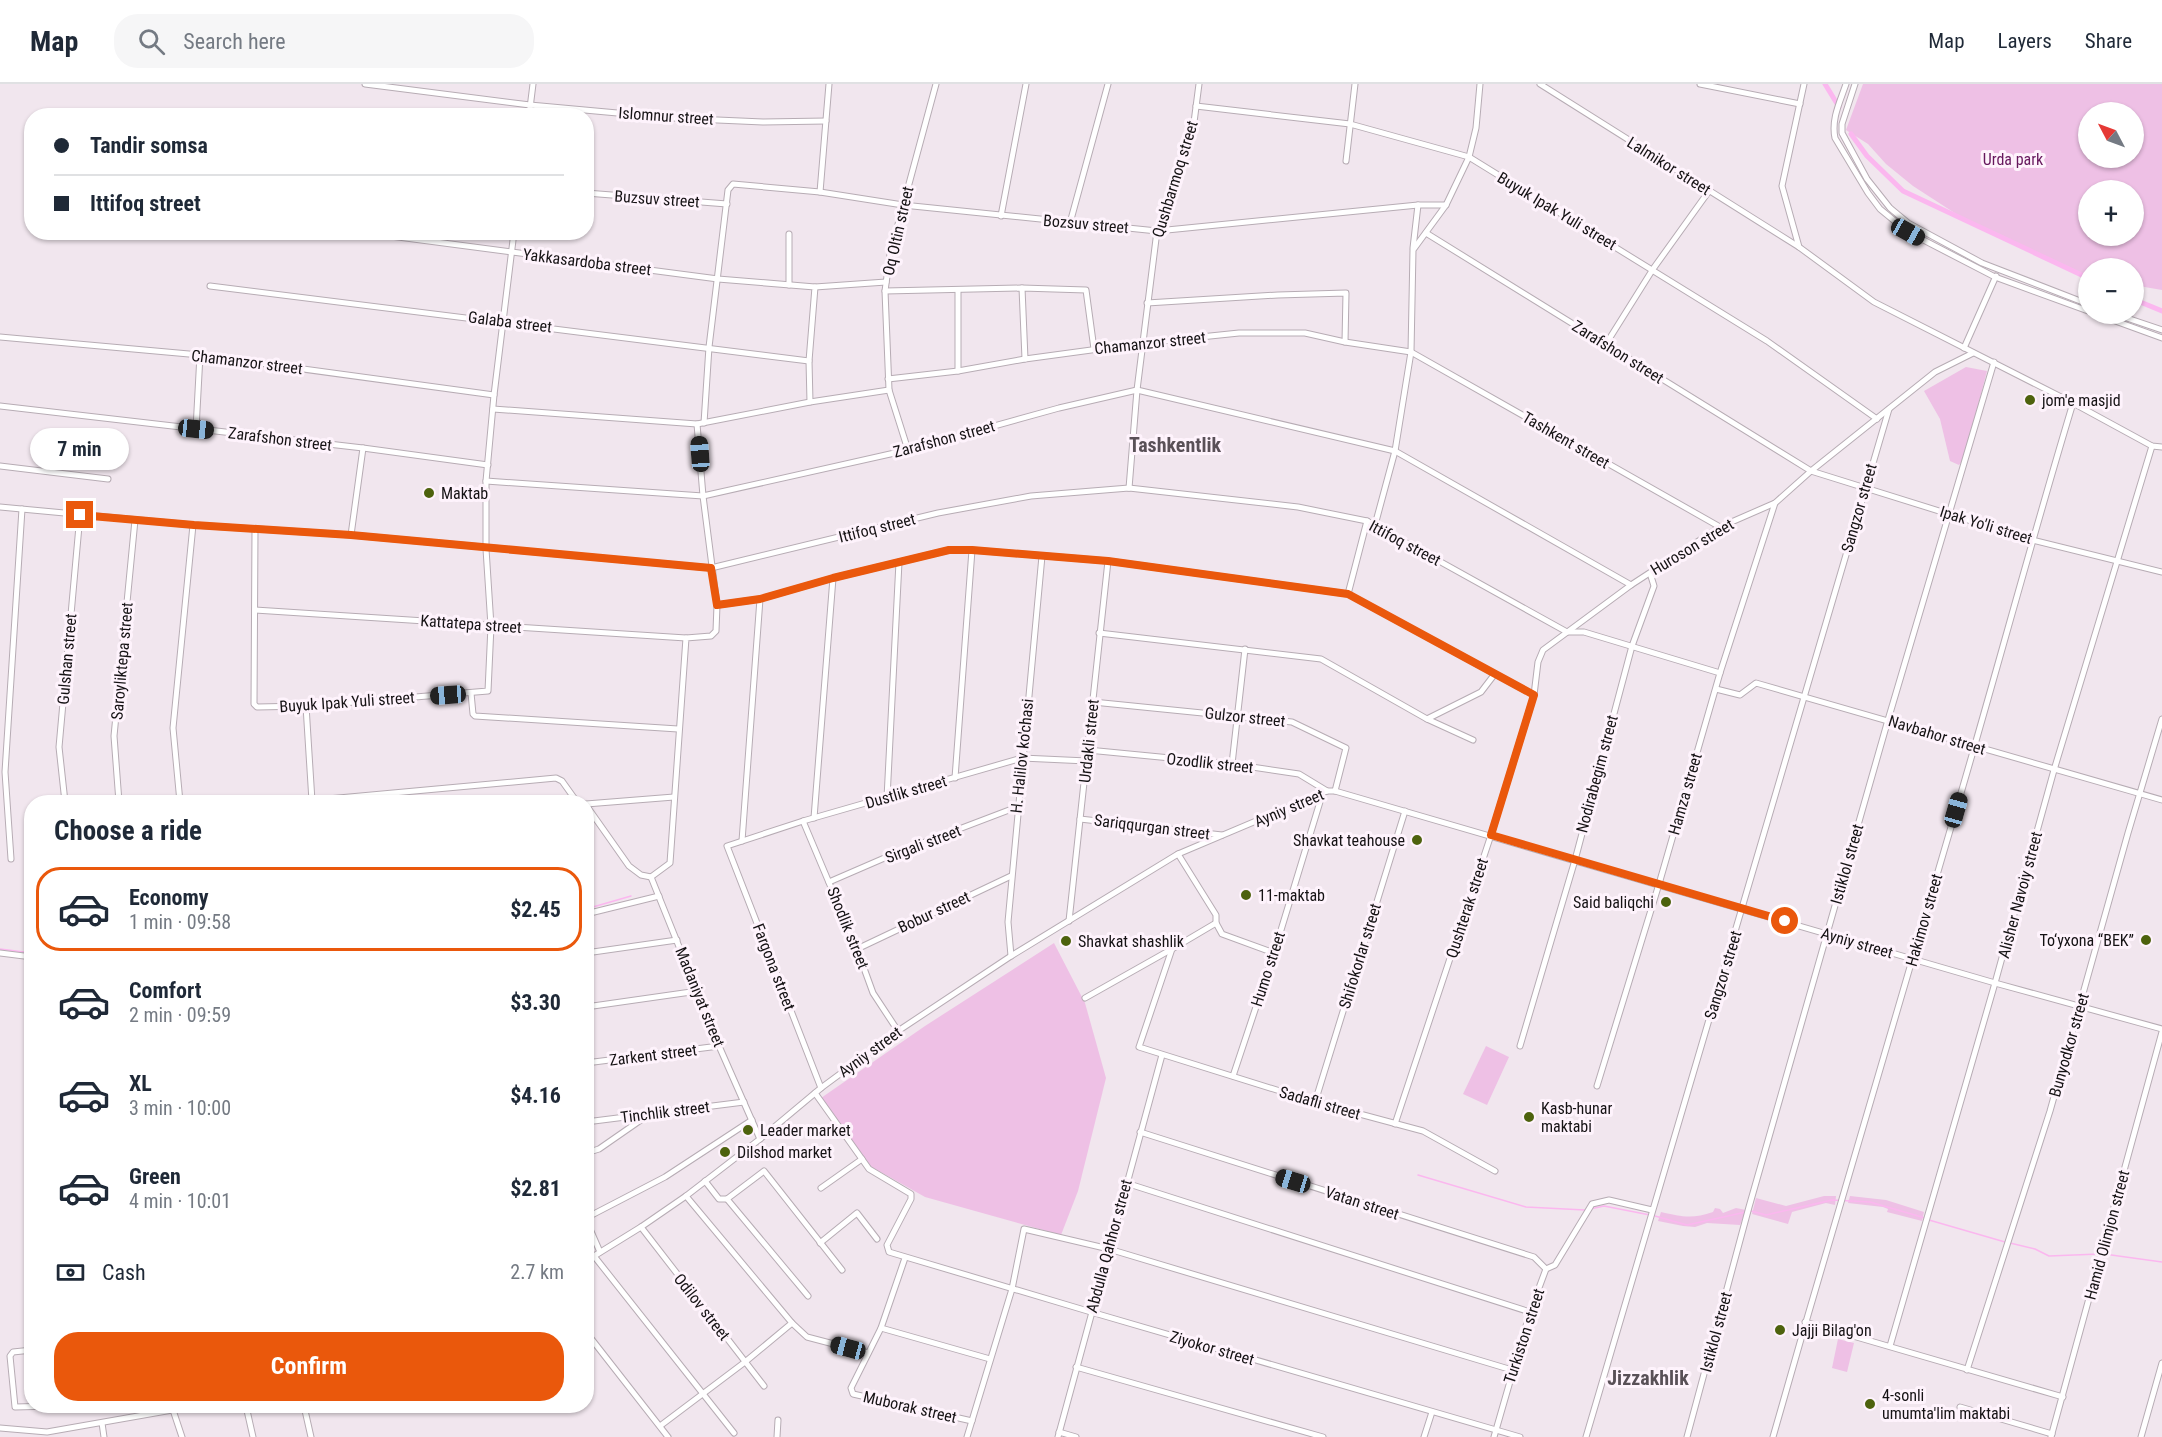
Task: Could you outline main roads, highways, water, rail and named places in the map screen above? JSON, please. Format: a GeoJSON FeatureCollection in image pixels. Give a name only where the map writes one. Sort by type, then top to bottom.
{"type":"FeatureCollection","features":[{"type":"Feature","properties":{"kind":"waterway"},"geometry":{"type":"LineString","coordinates":[[1825,84],[1839,107]]}},
{"type":"Feature","properties":{"kind":"waterway"},"geometry":{"type":"LineString","coordinates":[[1851,134],[1867,156],[1903,191],[2078,273]]}},
{"type":"Feature","properties":{"kind":"waterway"},"geometry":{"type":"LineString","coordinates":[[2144,304],[2162,311]]}},
{"type":"Feature","properties":{"kind":"waterway"},"geometry":{"type":"LineString","coordinates":[[594,907],[631,896]]}},
{"type":"Feature","properties":{"kind":"waterway"},"geometry":{"type":"LineString","coordinates":[[0,949],[24,952]]}},
{"type":"Feature","properties":{"kind":"waterway"},"geometry":{"type":"LineString","coordinates":[[1418,1175],[1526,1207],[1585,1210]]}},
{"type":"Feature","properties":{"kind":"waterway"},"geometry":{"type":"LineString","coordinates":[[1751,1211],[1766,1215],[1832,1200],[1870,1202],[1925,1218]]}},
{"type":"Feature","properties":{"kind":"waterway"},"geometry":{"type":"LineString","coordinates":[[1590,1209],[1604,1206],[1650,1215]]}},
{"type":"Feature","properties":{"kind":"waterway"},"geometry":{"type":"LineString","coordinates":[[1655,1216],[1687,1225],[1746,1212]]}},
{"type":"Feature","properties":{"kind":"waterway"},"geometry":{"type":"LineString","coordinates":[[1929,1220],[2005,1242]]}},
{"type":"Feature","properties":{"kind":"waterway"},"geometry":{"type":"LineString","coordinates":[[2010,1243],[2035,1249],[2049,1256],[2099,1254]]}},
{"type":"Feature","properties":{"kind":"waterway"},"geometry":{"type":"LineString","coordinates":[[2104,1254],[2162,1262]]}},
{"type":"Feature","properties":{"kind":"place","name":"jom'e masjid"},"geometry":{"type":"Point","coordinates":[2030,400]}},
{"type":"Feature","properties":{"kind":"place","name":"Maktab"},"geometry":{"type":"Point","coordinates":[429,493]}},
{"type":"Feature","properties":{"kind":"place","name":"Shavkat teahouse"},"geometry":{"type":"Point","coordinates":[1417,840]}},
{"type":"Feature","properties":{"kind":"place","name":"11-maktab"},"geometry":{"type":"Point","coordinates":[1246,895]}},
{"type":"Feature","properties":{"kind":"place","name":"Said baliqchi"},"geometry":{"type":"Point","coordinates":[1666,902]}},
{"type":"Feature","properties":{"kind":"place","name":"To‘yxona “BEK”"},"geometry":{"type":"Point","coordinates":[2146,940]}},
{"type":"Feature","properties":{"kind":"place","name":"Shavkat shashlik"},"geometry":{"type":"Point","coordinates":[1066,941]}},
{"type":"Feature","properties":{"kind":"place","name":"Kasb-hunar maktabi"},"geometry":{"type":"Point","coordinates":[1529,1117]}},
{"type":"Feature","properties":{"kind":"place","name":"Leader market"},"geometry":{"type":"Point","coordinates":[748,1130]}},
{"type":"Feature","properties":{"kind":"place","name":"Dilshod market"},"geometry":{"type":"Point","coordinates":[725,1152]}},
{"type":"Feature","properties":{"kind":"place","name":"Jajji Bilag'on"},"geometry":{"type":"Point","coordinates":[1780,1330]}},
{"type":"Feature","properties":{"kind":"place","name":"4-sonli umumta'lim maktabi"},"geometry":{"type":"Point","coordinates":[1870,1404]}},
{"type":"Feature","properties":{"kind":"district","name":"Tashkentlik"},"geometry":{"type":"Point","coordinates":[1175,445]}},
{"type":"Feature","properties":{"kind":"district","name":"Jizzakhlik"},"geometry":{"type":"Point","coordinates":[1648,1378]}},
{"type":"Feature","properties":{"kind":"park label","name":"Urda park"},"geometry":{"type":"Point","coordinates":[2013,159]}}]}
